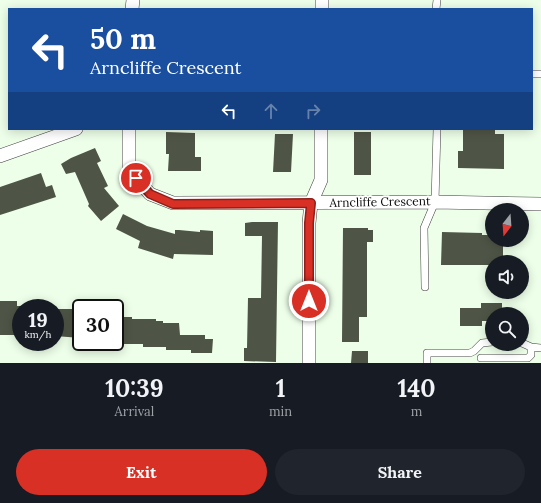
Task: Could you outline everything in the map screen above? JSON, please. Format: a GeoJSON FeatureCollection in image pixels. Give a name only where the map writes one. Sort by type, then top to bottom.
{"type":"FeatureCollection","features":[{"type":"Feature","properties":{"kind":"street"},"geometry":{"type":"LineString","coordinates":[[0,156],[73,130]]}},
{"type":"Feature","properties":{"kind":"street","name":"Arncliffe Crescent"},"geometry":{"type":"LineString","coordinates":[[129,130],[129,170],[150,194],[173,204],[435,202],[541,204]]}},
{"type":"Feature","properties":{"kind":"street"},"geometry":{"type":"LineString","coordinates":[[309,363],[309,223],[311,203],[321,180],[321,130]]}},
{"type":"Feature","properties":{"kind":"lane"},"geometry":{"type":"LineString","coordinates":[[426,287],[424,228],[435,202],[437,130]]}},
{"type":"Feature","properties":{"kind":"lane"},"geometry":{"type":"LineString","coordinates":[[427,363],[427,353],[470,353],[482,343],[485,343]]}},
{"type":"Feature","properties":{"kind":"lane"},"geometry":{"type":"LineString","coordinates":[[481,358],[517,361],[530,357],[531,347],[541,348]]}},
{"type":"Feature","properties":{"kind":"building"},"geometry":{"type":"Polygon","coordinates":[[[463,130],[495,130],[495,134],[504,134],[504,169],[458,168],[458,151],[463,151],[463,130]]]}},
{"type":"Feature","properties":{"kind":"building"},"geometry":{"type":"Polygon","coordinates":[[[166,132],[195,133],[195,157],[201,157],[201,171],[168,171],[169,154],[166,154],[166,132]]]}},
{"type":"Feature","properties":{"kind":"building"},"geometry":{"type":"Polygon","coordinates":[[[354,132],[371,132],[371,175],[354,175],[354,132]]]}},
{"type":"Feature","properties":{"kind":"building"},"geometry":{"type":"Polygon","coordinates":[[[275,134],[293,134],[291,172],[273,172],[275,134]]]}},
{"type":"Feature","properties":{"kind":"building"},"geometry":{"type":"Polygon","coordinates":[[[95,148],[101,161],[97,163],[108,186],[104,188],[119,206],[101,221],[88,206],[89,204],[75,172],[66,174],[61,164],[95,148]]]}},
{"type":"Feature","properties":{"kind":"building"},"geometry":{"type":"Polygon","coordinates":[[[41,173],[46,187],[52,185],[56,197],[0,215],[0,187],[41,173]]]}},
{"type":"Feature","properties":{"kind":"building"},"geometry":{"type":"Polygon","coordinates":[[[123,214],[147,226],[175,234],[175,230],[200,232],[200,230],[213,231],[213,255],[174,254],[173,259],[138,248],[140,241],[116,229],[123,214]]]}},
{"type":"Feature","properties":{"kind":"building"},"geometry":{"type":"Polygon","coordinates":[[[278,222],[276,362],[244,361],[244,348],[247,348],[248,298],[261,298],[262,236],[245,236],[245,223],[278,222]]]}},
{"type":"Feature","properties":{"kind":"building"},"geometry":{"type":"Polygon","coordinates":[[[343,228],[368,228],[368,230],[373,230],[373,242],[367,242],[367,317],[359,317],[359,342],[342,342],[343,228]]]}},
{"type":"Feature","properties":{"kind":"building"},"geometry":{"type":"Polygon","coordinates":[[[442,232],[482,233],[482,235],[485,235],[485,247],[503,247],[503,255],[485,255],[485,265],[441,265],[442,232]]]}},
{"type":"Feature","properties":{"kind":"building"},"geometry":{"type":"Polygon","coordinates":[[[0,301],[12,301],[12,335],[0,335],[0,301]]]}},
{"type":"Feature","properties":{"kind":"building"},"geometry":{"type":"Polygon","coordinates":[[[481,303],[502,303],[502,307],[485,307],[485,321],[482,321],[482,326],[460,326],[460,308],[481,308],[481,303]]]}},
{"type":"Feature","properties":{"kind":"building"},"geometry":{"type":"Polygon","coordinates":[[[64,309],[72,309],[72,337],[64,337],[64,309]]]}},
{"type":"Feature","properties":{"kind":"building"},"geometry":{"type":"Polygon","coordinates":[[[124,317],[132,317],[132,319],[156,319],[156,321],[163,321],[163,323],[179,323],[180,335],[205,335],[205,339],[213,339],[212,353],[191,353],[191,350],[166,350],[166,347],[143,347],[143,344],[124,344],[124,317]]]}},
{"type":"Feature","properties":{"kind":"building"},"geometry":{"type":"Polygon","coordinates":[[[352,351],[368,351],[368,363],[351,363],[352,351]]]}},
{"type":"Feature","properties":{"kind":"route"},"geometry":{"type":"LineString","coordinates":[[136,178],[150,194],[173,204],[311,203],[309,223],[309,301]]}}]}
